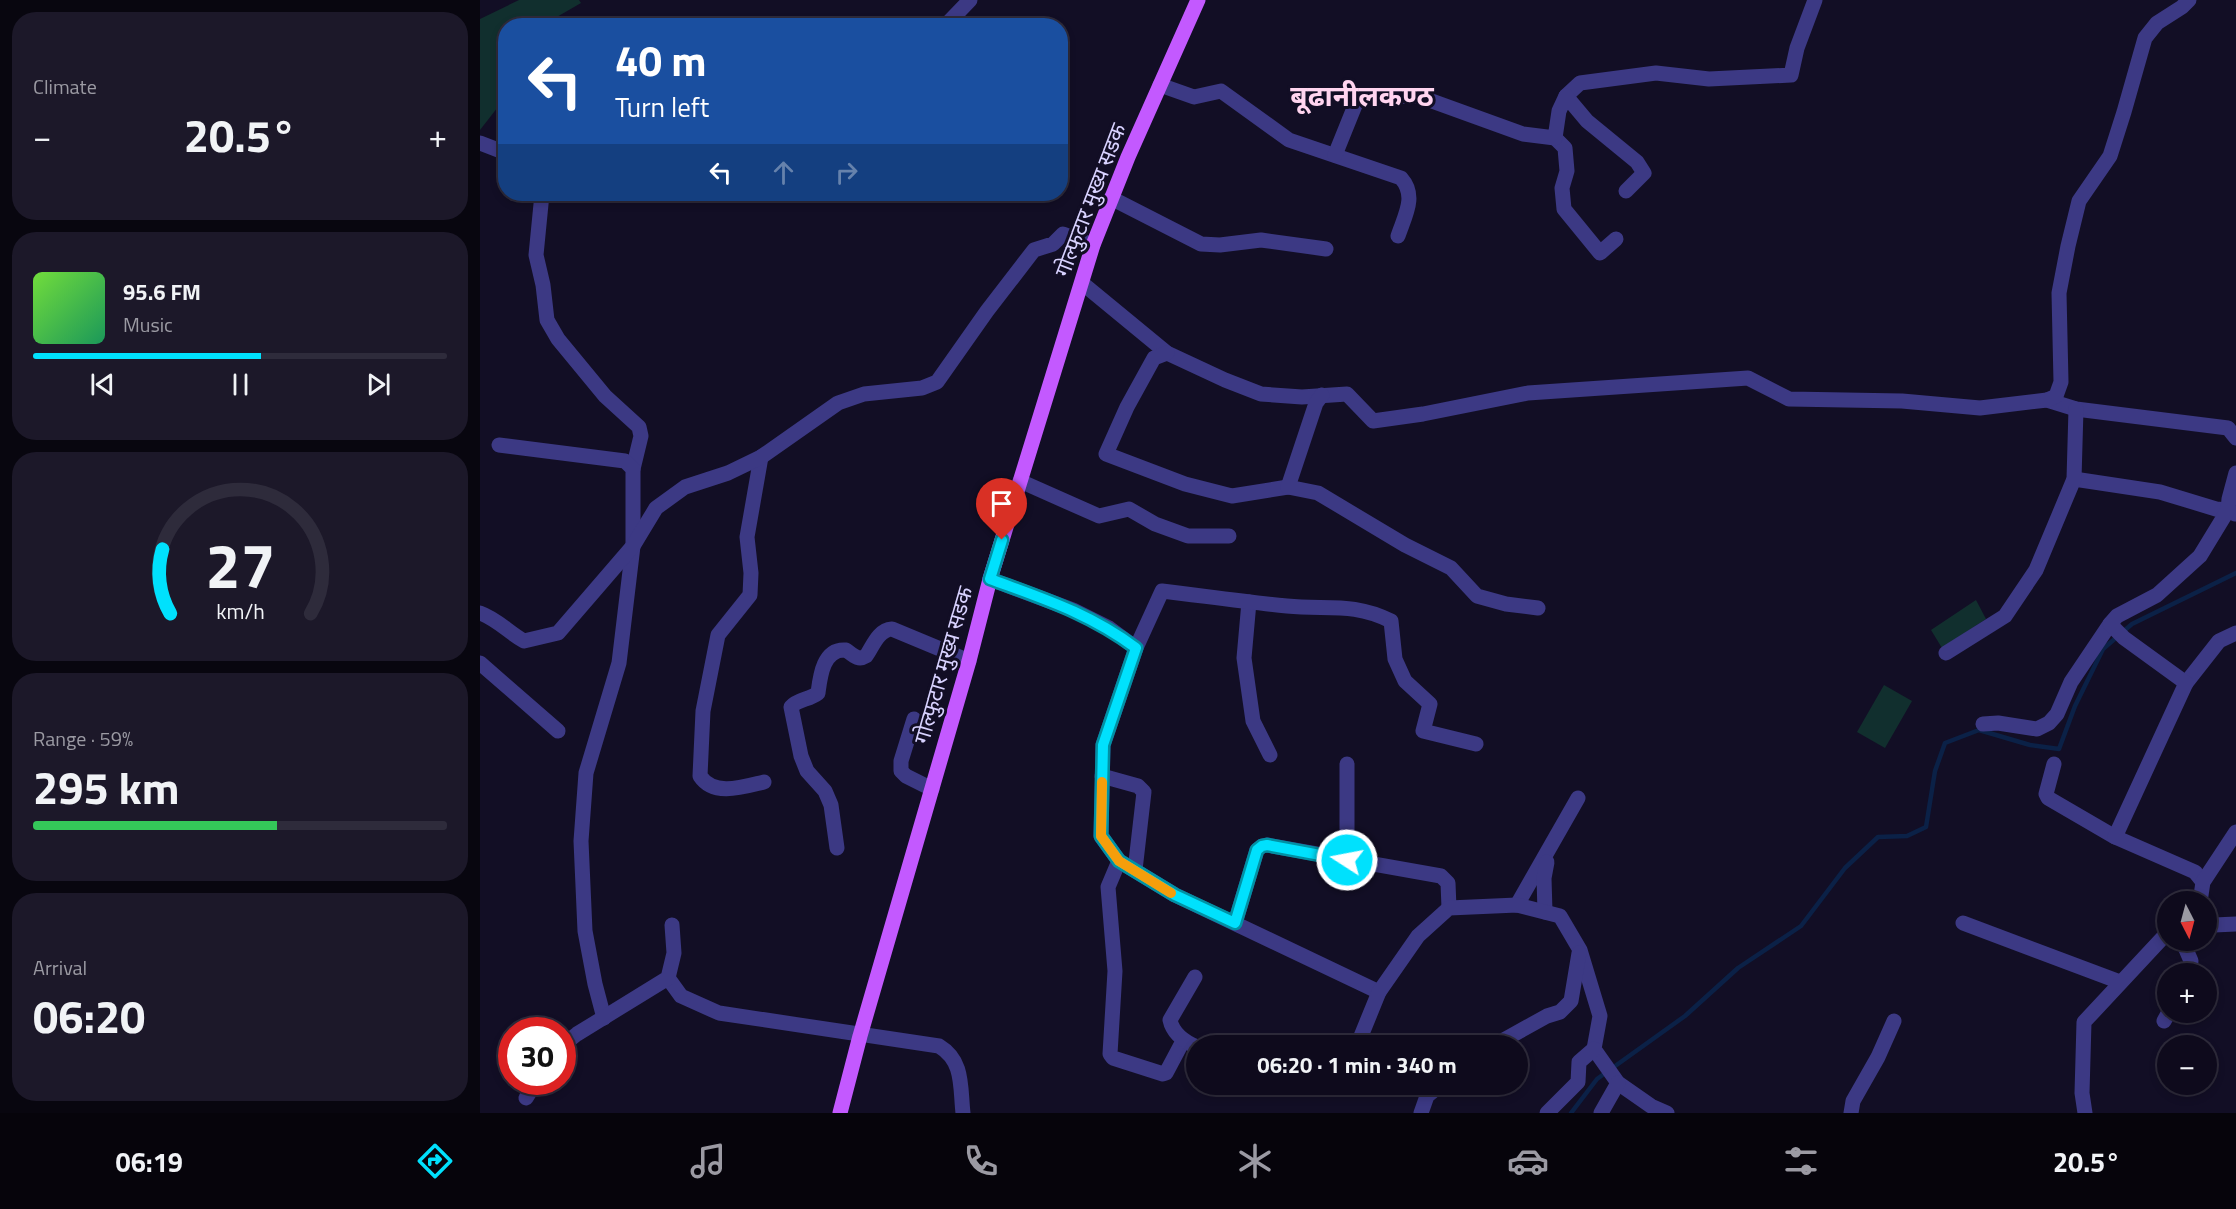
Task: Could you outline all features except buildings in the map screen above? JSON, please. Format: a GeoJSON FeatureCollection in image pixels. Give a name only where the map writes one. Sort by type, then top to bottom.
{"type":"FeatureCollection","features":[{"type":"Feature","properties":{"kind":"main road","name":"गोल्फुटार मुख्य सडक"},"geometry":{"type":"LineString","coordinates":[[840,1113],[860,1036],[969,661],[990,579],[1093,245],[1198,0]]}},
{"type":"Feature","properties":{"kind":"street"},"geometry":{"type":"LineString","coordinates":[[952,18],[969,0]]}},
{"type":"Feature","properties":{"kind":"street"},"geometry":{"type":"LineString","coordinates":[[1555,138],[1559,111],[1566,96],[1580,83],[1656,73],[1709,79],[1791,75],[1797,48],[1815,0]]}},
{"type":"Feature","properties":{"kind":"street"},"geometry":{"type":"LineString","coordinates":[[1082,283],[1167,353],[1261,394],[1302,397],[1347,394],[1373,421],[1424,414],[1528,393],[1748,378],[1789,399],[1902,401],[1980,408],[2048,400],[2056,396],[2061,382],[2059,293],[2079,201],[2110,156],[2145,38],[2157,23],[2182,8],[2189,0]]}},
{"type":"Feature","properties":{"kind":"street"},"geometry":{"type":"LineString","coordinates":[[1160,85],[1194,97],[1221,91],[1289,140],[1401,178],[1409,186],[1410,201],[1398,236]]}},
{"type":"Feature","properties":{"kind":"street"},"geometry":{"type":"LineString","coordinates":[[1335,155],[1358,98],[1418,96],[1523,134],[1555,138],[1565,148],[1567,171],[1562,188],[1564,209],[1600,253],[1616,240]]}},
{"type":"Feature","properties":{"kind":"street"},"geometry":{"type":"LineString","coordinates":[[1566,96],[1587,121],[1637,162],[1644,172],[1626,191]]}},
{"type":"Feature","properties":{"kind":"street"},"geometry":{"type":"LineString","coordinates":[[480,143],[498,150]]}},
{"type":"Feature","properties":{"kind":"street"},"geometry":{"type":"LineString","coordinates":[[1112,198],[1201,244],[1220,245],[1261,240],[1326,249]]}},
{"type":"Feature","properties":{"kind":"street"},"geometry":{"type":"LineString","coordinates":[[541,201],[536,255],[543,285],[547,320],[558,339],[605,396],[639,427],[641,436],[633,469],[633,546],[619,663],[586,773],[580,841],[585,931],[594,984],[604,1018]]}},
{"type":"Feature","properties":{"kind":"street"},"geometry":{"type":"LineString","coordinates":[[480,613],[493,618],[508,632],[524,641],[558,633],[633,546],[656,508],[685,487],[728,473],[761,457],[838,403],[864,394],[922,388],[937,382],[1034,250],[1053,244],[1063,234],[1093,245]]}},
{"type":"Feature","properties":{"kind":"street"},"geometry":{"type":"LineString","coordinates":[[1167,353],[1154,358],[1127,407],[1106,454],[1185,484],[1232,496],[1288,488],[1318,494],[1348,509],[1405,545],[1451,568],[1477,596],[1538,609]]}},
{"type":"Feature","properties":{"kind":"street"},"geometry":{"type":"LineString","coordinates":[[1288,488],[1316,403],[1323,395]]}},
{"type":"Feature","properties":{"kind":"street"},"geometry":{"type":"LineString","coordinates":[[2048,400],[2076,409],[2228,428],[2236,438]]}},
{"type":"Feature","properties":{"kind":"street"},"geometry":{"type":"LineString","coordinates":[[1946,654],[2006,616],[2036,570],[2074,479],[2076,409]]}},
{"type":"Feature","properties":{"kind":"street"},"geometry":{"type":"LineString","coordinates":[[499,446],[625,461],[633,469]]}},
{"type":"Feature","properties":{"kind":"street"},"geometry":{"type":"LineString","coordinates":[[761,457],[747,537],[751,573],[750,595],[718,635],[703,711],[700,776],[705,784],[718,788],[735,789],[764,782]]}},
{"type":"Feature","properties":{"kind":"street"},"geometry":{"type":"LineString","coordinates":[[1983,724],[1998,723],[2037,729],[2049,723],[2057,714],[2071,682],[2118,616],[2157,595],[2200,555],[2232,512],[2229,499],[2236,473]]}},
{"type":"Feature","properties":{"kind":"street"},"geometry":{"type":"LineString","coordinates":[[2074,479],[2160,492],[2232,512]]}},
{"type":"Feature","properties":{"kind":"street"},"geometry":{"type":"LineString","coordinates":[[1020,481],[1099,516],[1129,509],[1155,524],[1188,536],[1229,536]]}},
{"type":"Feature","properties":{"kind":"street"},"geometry":{"type":"LineString","coordinates":[[990,579],[1073,610],[1109,628],[1136,648]]}},
{"type":"Feature","properties":{"kind":"street"},"geometry":{"type":"LineString","coordinates":[[1379,992],[1175,895],[1119,861],[1101,836],[1103,745],[1136,648],[1162,591],[1290,606],[1345,607],[1372,611],[1391,621],[1395,659],[1405,681],[1430,704],[1423,731],[1476,744]]}},
{"type":"Feature","properties":{"kind":"street"},"geometry":{"type":"LineString","coordinates":[[1249,602],[1244,658],[1253,721],[1270,755]]}},
{"type":"Feature","properties":{"kind":"street"},"geometry":{"type":"LineString","coordinates":[[2111,625],[2124,638],[2186,683]]}},
{"type":"Feature","properties":{"kind":"street"},"geometry":{"type":"LineString","coordinates":[[837,848],[831,805],[825,791],[807,771],[801,756],[792,707],[796,702],[810,699],[818,693],[824,664],[834,652],[846,650],[857,658],[866,657],[886,629],[892,629],[969,661]]}},
{"type":"Feature","properties":{"kind":"street"},"geometry":{"type":"LineString","coordinates":[[2115,837],[2186,683],[2219,641],[2236,633]]}},
{"type":"Feature","properties":{"kind":"street"},"geometry":{"type":"LineString","coordinates":[[480,663],[558,731]]}},
{"type":"Feature","properties":{"kind":"street"},"geometry":{"type":"LineString","coordinates":[[914,719],[901,771],[906,776],[932,789]]}},
{"type":"Feature","properties":{"kind":"street"},"geometry":{"type":"LineString","coordinates":[[1347,764],[1347,860]]}},
{"type":"Feature","properties":{"kind":"street"},"geometry":{"type":"LineString","coordinates":[[2054,764],[2046,794],[2048,798],[2115,837],[2195,872],[2203,882]]}},
{"type":"Feature","properties":{"kind":"street"},"geometry":{"type":"LineString","coordinates":[[1102,776],[1137,786],[1144,792],[1135,870]]}},
{"type":"Feature","properties":{"kind":"street"},"geometry":{"type":"LineString","coordinates":[[1517,905],[1578,798]]}},
{"type":"Feature","properties":{"kind":"street"},"geometry":{"type":"LineString","coordinates":[[2202,891],[2203,882],[2236,832]]}},
{"type":"Feature","properties":{"kind":"street"},"geometry":{"type":"LineString","coordinates":[[1235,923],[1257,850],[1267,845],[1440,876],[1448,883],[1449,908]]}},
{"type":"Feature","properties":{"kind":"street"},"geometry":{"type":"LineString","coordinates":[[1545,912],[1544,878],[1548,850]]}},
{"type":"Feature","properties":{"kind":"street"},"geometry":{"type":"LineString","coordinates":[[1119,861],[1108,887],[1115,972],[1110,1054],[1113,1058],[1163,1074],[1186,1049]]}},
{"type":"Feature","properties":{"kind":"street"},"geometry":{"type":"LineString","coordinates":[[1361,1035],[1379,992],[1418,936],[1449,908],[1517,905],[1560,915],[1580,950],[1600,1016],[1594,1049],[1579,1062],[1578,1082],[1547,1113]]}},
{"type":"Feature","properties":{"kind":"street"},"geometry":{"type":"LineString","coordinates":[[1963,923],[2120,982]]}},
{"type":"Feature","properties":{"kind":"street"},"geometry":{"type":"LineString","coordinates":[[2217,924],[2236,924]]}},
{"type":"Feature","properties":{"kind":"street"},"geometry":{"type":"LineString","coordinates":[[576,1035],[668,978],[674,952],[672,925]]}},
{"type":"Feature","properties":{"kind":"street"},"geometry":{"type":"LineString","coordinates":[[2085,1113],[2082,1093],[2084,1022],[2157,943]]}},
{"type":"Feature","properties":{"kind":"street"},"geometry":{"type":"LineString","coordinates":[[1513,1035],[1547,1016],[1560,1012],[1570,1001],[1580,950]]}},
{"type":"Feature","properties":{"kind":"street"},"geometry":{"type":"LineString","coordinates":[[1186,1040],[1171,1025],[1170,1020],[1195,977]]}},
{"type":"Feature","properties":{"kind":"street"},"geometry":{"type":"LineString","coordinates":[[668,978],[681,996],[719,1013],[860,1036],[939,1046],[951,1053],[958,1067],[963,1113]]}},
{"type":"Feature","properties":{"kind":"street"},"geometry":{"type":"LineString","coordinates":[[1851,1113],[1853,1101],[1878,1057],[1894,1021]]}},
{"type":"Feature","properties":{"kind":"street"},"geometry":{"type":"LineString","coordinates":[[1594,1049],[1616,1081],[1651,1106],[1667,1113]]}},
{"type":"Feature","properties":{"kind":"street"},"geometry":{"type":"LineString","coordinates":[[1601,1113],[1616,1081]]}},
{"type":"Feature","properties":{"kind":"street"},"geometry":{"type":"LineString","coordinates":[[1421,1113],[1428,1095]]}},
{"type":"Feature","properties":{"kind":"green space"},"geometry":{"type":"Polygon","coordinates":[[[519,0],[579,0],[581,3],[555,18],[498,18],[498,107],[480,130],[480,19],[519,0]]]}},
{"type":"Feature","properties":{"kind":"green space"},"geometry":{"type":"Polygon","coordinates":[[[1976,600],[1986,619],[1942,648],[1931,630],[1976,600]]]}},
{"type":"Feature","properties":{"kind":"green space"},"geometry":{"type":"Polygon","coordinates":[[[1884,685],[1912,701],[1885,748],[1857,732],[1884,685]]]}},
{"type":"Feature","properties":{"kind":"waterway"},"geometry":{"type":"LineString","coordinates":[[1571,1113],[1597,1079],[1685,1016],[1738,968],[1801,926],[1845,868],[1878,837],[1907,836],[1926,827],[1935,771],[1945,743],[1979,730],[2030,745],[2059,749],[2075,706],[2103,649],[2132,624],[2236,573]]}},
{"type":"Feature","properties":{"kind":"slow traffic"},"geometry":{"type":"LineString","coordinates":[[1102,782],[1101,836],[1119,861],[1171,893]]}},
{"type":"Feature","properties":{"kind":"district","name":"बूढानीलकण्ठ"},"geometry":{"type":"Point","coordinates":[1362,96]}},
{"type":"Feature","properties":{"kind":"route"},"geometry":{"type":"LineString","coordinates":[[1002,540],[990,579],[1073,610],[1109,628],[1136,648],[1103,745],[1101,836],[1119,861],[1175,895],[1235,923],[1257,850],[1262,846],[1347,860]]}}]}
